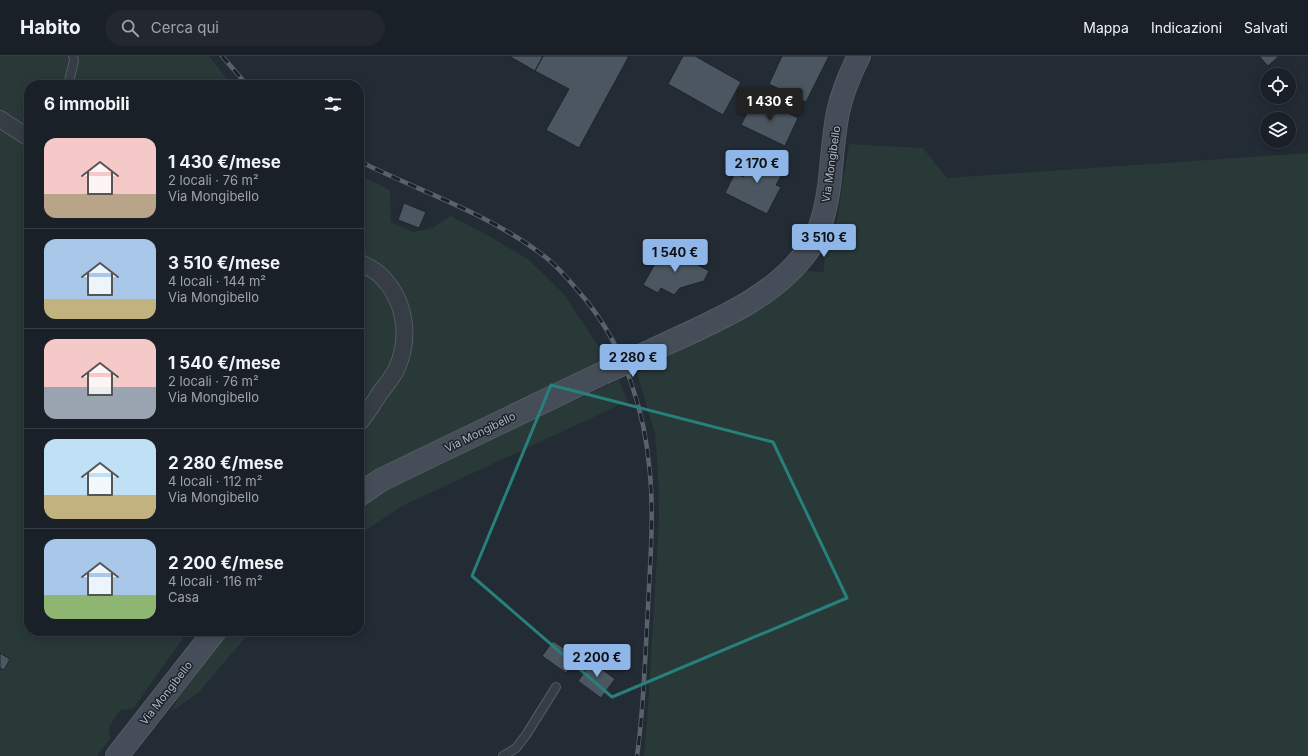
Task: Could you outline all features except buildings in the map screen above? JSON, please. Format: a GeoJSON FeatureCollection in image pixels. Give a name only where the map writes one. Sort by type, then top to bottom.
{"type":"FeatureCollection","features":[{"type":"Feature","properties":{"kind":"street","name":"Via Mongibello"},"geometry":{"type":"LineString","coordinates":[[364,492],[381,480],[749,303],[778,282],[809,250],[818,233],[828,190],[838,112],[847,84],[859,56]]}},
{"type":"Feature","properties":{"kind":"street"},"geometry":{"type":"LineString","coordinates":[[0,119],[24,135]]}},
{"type":"Feature","properties":{"kind":"street"},"geometry":{"type":"LineString","coordinates":[[364,265],[379,274],[396,294],[403,313],[405,331],[403,348],[396,368],[364,418]]}},
{"type":"Feature","properties":{"kind":"street","name":"Via Mongibello"},"geometry":{"type":"LineString","coordinates":[[117,756],[205,636]]}},
{"type":"Feature","properties":{"kind":"lane"},"geometry":{"type":"LineString","coordinates":[[69,80],[74,61],[73,56]]}},
{"type":"Feature","properties":{"kind":"lane"},"geometry":{"type":"LineString","coordinates":[[503,756],[516,748],[556,687]]}},
{"type":"Feature","properties":{"kind":"highlighted area"},"geometry":{"type":"Polygon","coordinates":[[[551,385],[773,442],[847,598],[612,697],[472,576],[551,385]]]}},
{"type":"Feature","properties":{"kind":"shaded area"},"geometry":{"type":"Polygon","coordinates":[[[0,56],[209,56],[228,80],[24,80],[24,126],[0,111],[0,56]]]}},
{"type":"Feature","properties":{"kind":"shaded area"},"geometry":{"type":"Polygon","coordinates":[[[0,128],[24,142],[24,636],[184,636],[133,709],[120,710],[109,727],[110,739],[97,756],[0,756],[0,128]]]}},
{"type":"Feature","properties":{"kind":"shaded area"},"geometry":{"type":"Polygon","coordinates":[[[849,144],[923,148],[947,178],[1308,153],[1308,756],[644,756],[659,518],[655,434],[637,373],[755,310],[805,271],[824,272],[825,251],[836,226],[849,144]]]}},
{"type":"Feature","properties":{"kind":"shaded area"},"geometry":{"type":"Polygon","coordinates":[[[364,177],[390,190],[391,222],[413,232],[432,228],[451,216],[489,236],[529,260],[563,293],[607,359],[364,480],[364,430],[385,403],[406,368],[412,340],[411,321],[408,306],[400,289],[386,270],[364,256],[364,177]]]}},
{"type":"Feature","properties":{"kind":"shaded area"},"geometry":{"type":"Polygon","coordinates":[[[364,271],[377,279],[395,304],[398,330],[394,361],[364,404],[364,271]]]}},
{"type":"Feature","properties":{"kind":"shaded area"},"geometry":{"type":"Polygon","coordinates":[[[619,380],[628,401],[402,506],[364,532],[364,502],[383,489],[619,380]]]}},
{"type":"Feature","properties":{"kind":"shaded area"},"geometry":{"type":"Polygon","coordinates":[[[226,636],[247,636],[199,692],[171,712],[179,697],[226,636]]]}},
{"type":"Feature","properties":{"kind":"railway"},"geometry":{"type":"LineString","coordinates":[[222,56],[243,80]]}},
{"type":"Feature","properties":{"kind":"railway"},"geometry":{"type":"LineString","coordinates":[[364,163],[477,215],[523,241],[550,260],[585,299],[599,318],[622,359],[631,381],[643,427],[650,474],[652,507],[645,663],[637,756]]}}]}
